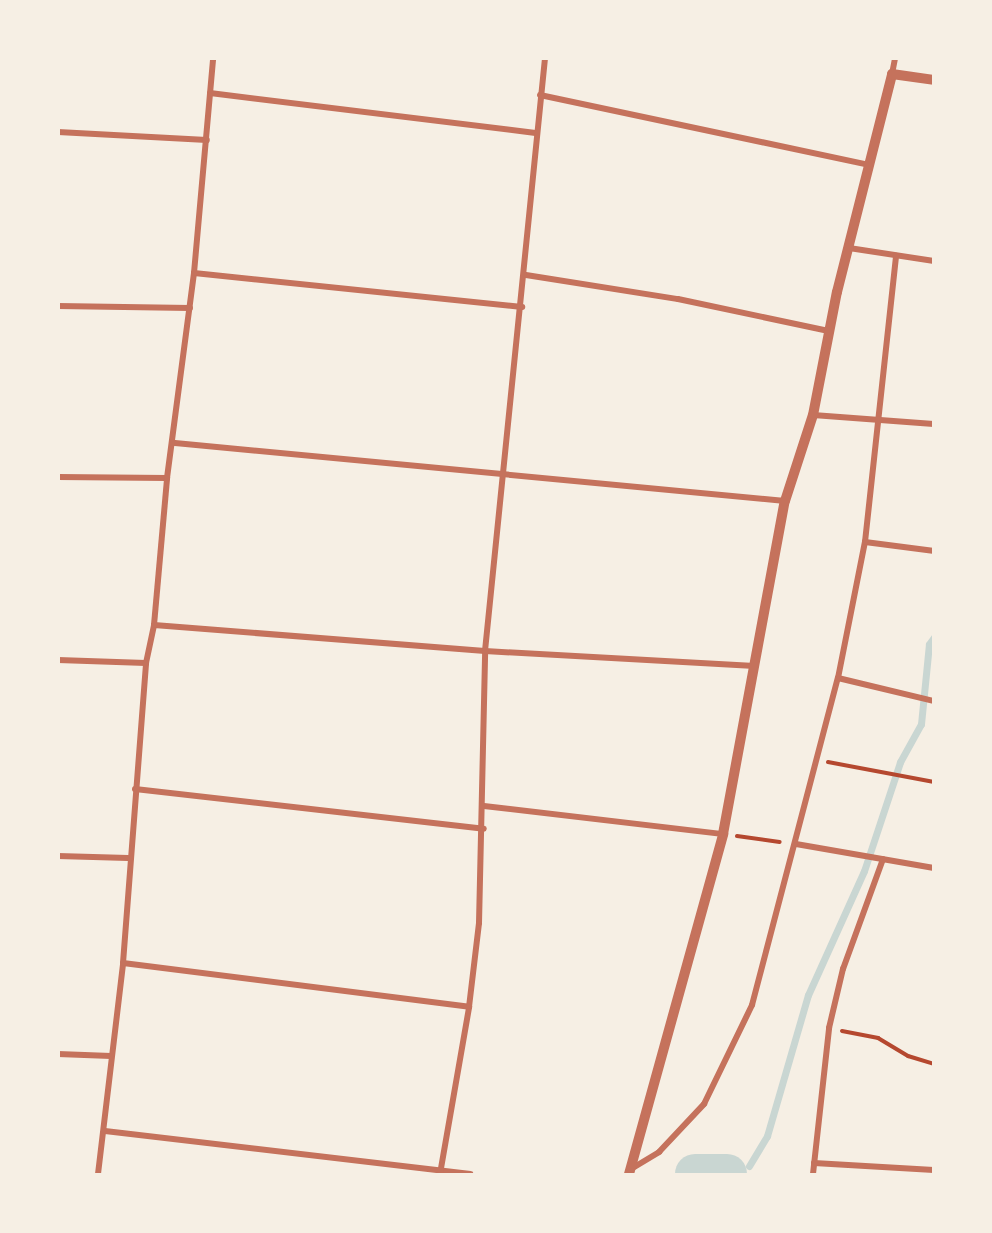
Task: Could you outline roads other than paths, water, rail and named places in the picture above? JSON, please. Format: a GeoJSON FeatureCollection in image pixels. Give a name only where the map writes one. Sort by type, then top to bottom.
{"type":"FeatureCollection","features":[{"type":"Feature","properties":{"kind":"street"},"geometry":{"type":"LineString","coordinates":[[98,1174],[105,1131],[111,1056],[123,963],[128,858],[146,663],[154,625],[168,478],[175,442],[194,273],[213,58]]}},
{"type":"Feature","properties":{"kind":"street"},"geometry":{"type":"LineString","coordinates":[[441,1173],[469,1007],[484,829],[485,651],[506,475],[536,133],[545,58]]}},
{"type":"Feature","properties":{"kind":"street"},"geometry":{"type":"LineString","coordinates":[[630,1172],[723,834],[785,501],[813,416],[829,331],[896,58]]}},
{"type":"Feature","properties":{"kind":"street"},"geometry":{"type":"LineString","coordinates":[[892,74],[933,80]]}},
{"type":"Feature","properties":{"kind":"street"},"geometry":{"type":"LineString","coordinates":[[210,93],[536,133]]}},
{"type":"Feature","properties":{"kind":"street"},"geometry":{"type":"LineString","coordinates":[[540,95],[868,165]]}},
{"type":"Feature","properties":{"kind":"street"},"geometry":{"type":"LineString","coordinates":[[58,132],[207,140]]}},
{"type":"Feature","properties":{"kind":"street"},"geometry":{"type":"LineString","coordinates":[[849,248],[933,261]]}},
{"type":"Feature","properties":{"kind":"street"},"geometry":{"type":"LineString","coordinates":[[630,1172],[681,1132],[704,1104],[752,1005],[838,678],[865,542],[896,256]]}},
{"type":"Feature","properties":{"kind":"street"},"geometry":{"type":"LineString","coordinates":[[194,273],[522,307]]}},
{"type":"Feature","properties":{"kind":"street"},"geometry":{"type":"LineString","coordinates":[[525,275],[678,299],[829,331]]}},
{"type":"Feature","properties":{"kind":"street"},"geometry":{"type":"LineString","coordinates":[[58,306],[190,308]]}},
{"type":"Feature","properties":{"kind":"street"},"geometry":{"type":"LineString","coordinates":[[813,416],[933,424]]}},
{"type":"Feature","properties":{"kind":"street"},"geometry":{"type":"LineString","coordinates":[[175,442],[785,501]]}},
{"type":"Feature","properties":{"kind":"street"},"geometry":{"type":"LineString","coordinates":[[58,477],[168,478]]}},
{"type":"Feature","properties":{"kind":"street"},"geometry":{"type":"LineString","coordinates":[[865,542],[933,551]]}},
{"type":"Feature","properties":{"kind":"street"},"geometry":{"type":"LineString","coordinates":[[154,625],[485,651],[755,666]]}},
{"type":"Feature","properties":{"kind":"street"},"geometry":{"type":"LineString","coordinates":[[58,660],[146,663]]}},
{"type":"Feature","properties":{"kind":"street"},"geometry":{"type":"LineString","coordinates":[[838,678],[933,701]]}},
{"type":"Feature","properties":{"kind":"street"},"geometry":{"type":"LineString","coordinates":[[135,789],[484,829]]}},
{"type":"Feature","properties":{"kind":"street"},"geometry":{"type":"LineString","coordinates":[[484,806],[723,834]]}},
{"type":"Feature","properties":{"kind":"street"},"geometry":{"type":"LineString","coordinates":[[796,844],[933,868]]}},
{"type":"Feature","properties":{"kind":"street"},"geometry":{"type":"LineString","coordinates":[[58,856],[128,858]]}},
{"type":"Feature","properties":{"kind":"street"},"geometry":{"type":"LineString","coordinates":[[813,1174],[829,1028],[843,969],[884,859]]}},
{"type":"Feature","properties":{"kind":"street"},"geometry":{"type":"LineString","coordinates":[[123,963],[469,1007]]}},
{"type":"Feature","properties":{"kind":"street"},"geometry":{"type":"LineString","coordinates":[[58,1054],[111,1056]]}},
{"type":"Feature","properties":{"kind":"street"},"geometry":{"type":"LineString","coordinates":[[105,1131],[441,1173],[470,1174]]}},
{"type":"Feature","properties":{"kind":"street"},"geometry":{"type":"LineString","coordinates":[[814,1163],[933,1170]]}},
{"type":"Feature","properties":{"kind":"waterway"},"geometry":{"type":"LineString","coordinates":[[749,1166],[767,1136],[808,995],[864,871],[900,762],[921,724],[929,644],[934,637]]}},
{"type":"Feature","properties":{"kind":"waterway"},"geometry":{"type":"LineString","coordinates":[[695,1174],[727,1174]]}}]}
